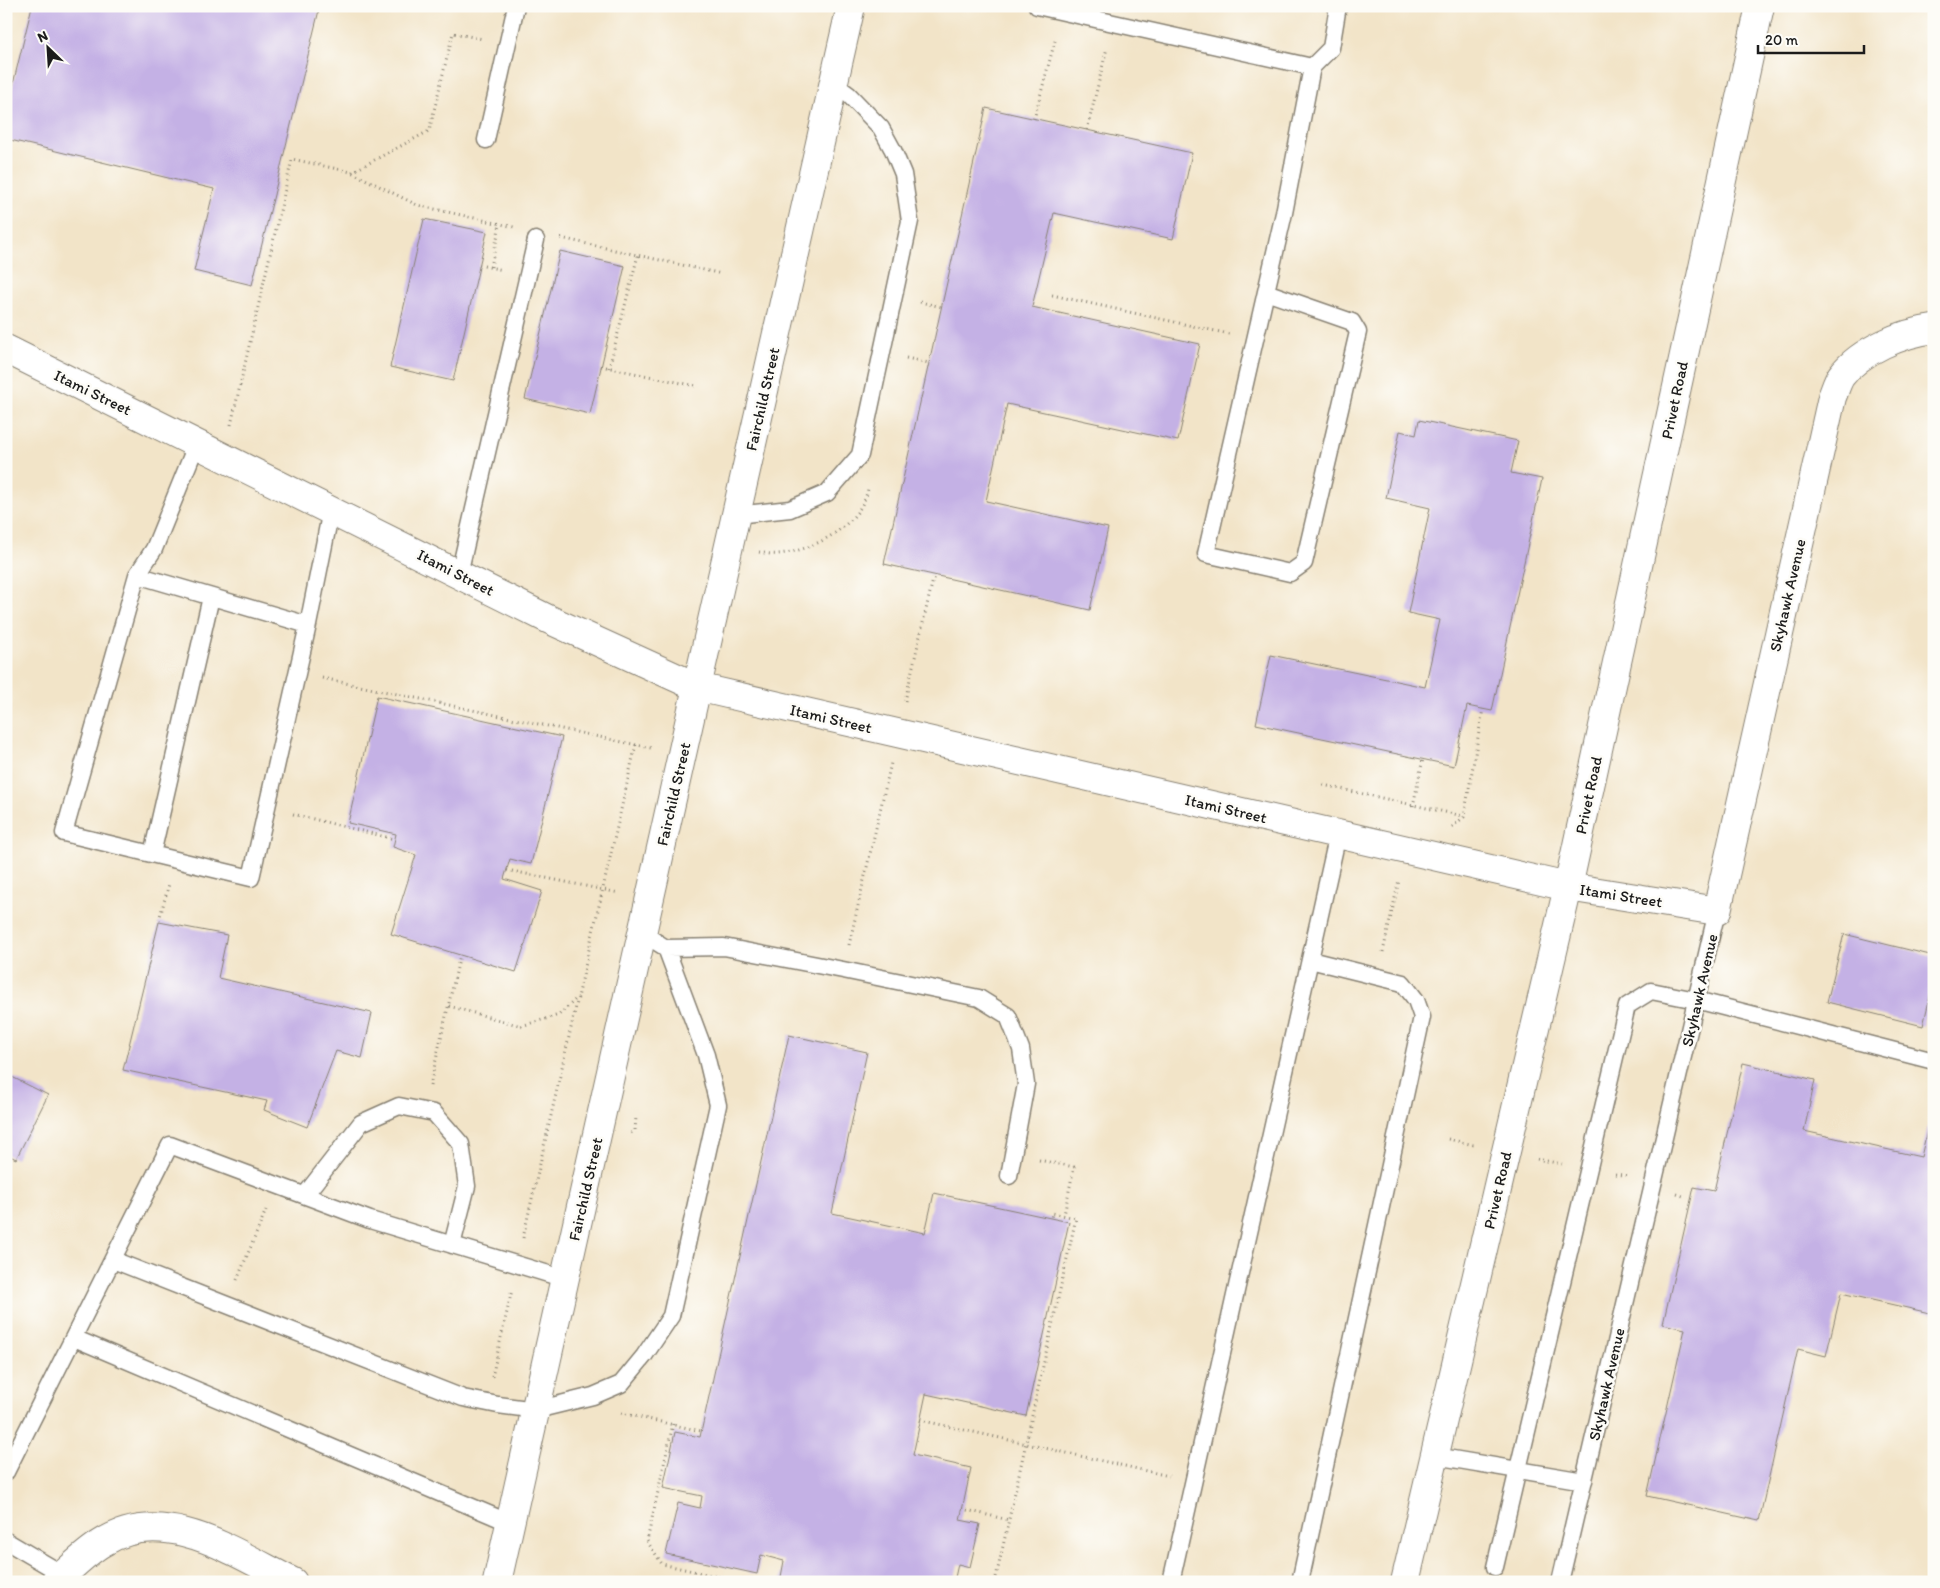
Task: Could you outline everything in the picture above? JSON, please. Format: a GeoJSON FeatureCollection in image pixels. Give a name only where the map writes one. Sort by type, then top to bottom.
{"type":"FeatureCollection","features":[{"type":"Feature","properties":{"kind":"street","name":"Fairchild Street"},"geometry":{"type":"LineString","coordinates":[[497,1582],[696,687],[851,6]]}},
{"type":"Feature","properties":{"kind":"street","name":"Privet Road"},"geometry":{"type":"LineString","coordinates":[[1405,1582],[1568,887],[1760,6]]}},
{"type":"Feature","properties":{"kind":"street","name":"Skyhawk Avenue"},"geometry":{"type":"LineString","coordinates":[[1717,911],[1832,397],[1840,377],[1853,363],[1866,354],[1906,336],[1934,329]]}},
{"type":"Feature","properties":{"kind":"street","name":"Itami Street"},"geometry":{"type":"LineString","coordinates":[[6,349],[548,619],[696,687],[1568,887],[1717,911]]}},
{"type":"Feature","properties":{"kind":"street"},"geometry":{"type":"LineString","coordinates":[[60,1578],[102,1542],[136,1528],[170,1528],[201,1536],[293,1582]]}},
{"type":"Feature","properties":{"kind":"lane"},"geometry":{"type":"LineString","coordinates":[[486,140],[516,6]]}},
{"type":"Feature","properties":{"kind":"lane"},"geometry":{"type":"LineString","coordinates":[[1038,6],[1312,67]]}},
{"type":"Feature","properties":{"kind":"lane"},"geometry":{"type":"LineString","coordinates":[[1266,292],[1352,322],[1358,332],[1304,563],[1290,572],[1206,554],[1284,212],[1312,67],[1330,48],[1338,6]]}},
{"type":"Feature","properties":{"kind":"lane"},"geometry":{"type":"LineString","coordinates":[[736,515],[790,509],[827,493],[860,455],[910,221],[903,174],[881,128],[849,95],[834,84]]}},
{"type":"Feature","properties":{"kind":"lane"},"geometry":{"type":"LineString","coordinates":[[459,574],[536,240]]}},
{"type":"Feature","properties":{"kind":"lane"},"geometry":{"type":"LineString","coordinates":[[197,443],[154,549],[137,575],[64,833],[251,878],[308,625],[331,510]]}},
{"type":"Feature","properties":{"kind":"lane"},"geometry":{"type":"LineString","coordinates":[[137,575],[308,625]]}},
{"type":"Feature","properties":{"kind":"lane"},"geometry":{"type":"LineString","coordinates":[[152,854],[211,597]]}},
{"type":"Feature","properties":{"kind":"lane"},"geometry":{"type":"LineString","coordinates":[[1171,1582],[1338,834]]}},
{"type":"Feature","properties":{"kind":"lane","name":"Skyhawk Avenue"},"geometry":{"type":"LineString","coordinates":[[1560,1582],[1717,911]]}},
{"type":"Feature","properties":{"kind":"lane"},"geometry":{"type":"LineString","coordinates":[[642,933],[666,948],[724,947],[979,998],[1008,1016],[1021,1049],[1026,1084],[1009,1176]]}},
{"type":"Feature","properties":{"kind":"lane"},"geometry":{"type":"LineString","coordinates":[[113,1260],[463,1398],[536,1410],[593,1396],[622,1384],[671,1316],[718,1105],[706,1054],[666,948]]}},
{"type":"Feature","properties":{"kind":"lane"},"geometry":{"type":"LineString","coordinates":[[1300,1582],[1422,1017],[1416,1000],[1403,983],[1310,960]]}},
{"type":"Feature","properties":{"kind":"lane"},"geometry":{"type":"LineString","coordinates":[[1495,1567],[1627,1006],[1651,991],[1696,1000],[1934,1060]]}},
{"type":"Feature","properties":{"kind":"lane"},"geometry":{"type":"LineString","coordinates":[[305,1196],[361,1123],[399,1106],[434,1113],[461,1144],[467,1186],[452,1245]]}},
{"type":"Feature","properties":{"kind":"lane"},"geometry":{"type":"LineString","coordinates":[[6,1472],[170,1145],[370,1220],[565,1279]]}},
{"type":"Feature","properties":{"kind":"lane"},"geometry":{"type":"LineString","coordinates":[[74,1338],[510,1524]]}},
{"type":"Feature","properties":{"kind":"lane"},"geometry":{"type":"LineString","coordinates":[[1435,1456],[1584,1481]]}},
{"type":"Feature","properties":{"kind":"lane"},"geometry":{"type":"LineString","coordinates":[[6,1541],[60,1578]]}},
{"type":"Feature","properties":{"kind":"path"},"geometry":{"type":"LineString","coordinates":[[1034,119],[1063,12]]}},
{"type":"Feature","properties":{"kind":"path"},"geometry":{"type":"LineString","coordinates":[[1087,130],[1113,22]]}},
{"type":"Feature","properties":{"kind":"path"},"geometry":{"type":"LineString","coordinates":[[351,172],[429,132],[452,33],[507,44]]}},
{"type":"Feature","properties":{"kind":"path"},"geometry":{"type":"LineString","coordinates":[[224,457],[292,159],[351,172],[417,205],[519,228]]}},
{"type":"Feature","properties":{"kind":"path"},"geometry":{"type":"LineString","coordinates":[[490,268],[500,224]]}},
{"type":"Feature","properties":{"kind":"path"},"geometry":{"type":"LineString","coordinates":[[556,236],[722,274]]}},
{"type":"Feature","properties":{"kind":"path"},"geometry":{"type":"LineString","coordinates":[[609,368],[638,255]]}},
{"type":"Feature","properties":{"kind":"path"},"geometry":{"type":"LineString","coordinates":[[1052,295],[1255,340]]}},
{"type":"Feature","properties":{"kind":"path"},"geometry":{"type":"LineString","coordinates":[[905,358],[928,362]]}},
{"type":"Feature","properties":{"kind":"path"},"geometry":{"type":"LineString","coordinates":[[601,366],[696,386]]}},
{"type":"Feature","properties":{"kind":"path"},"geometry":{"type":"LineString","coordinates":[[757,552],[777,554],[802,549],[822,540],[855,516],[866,498],[868,488]]}},
{"type":"Feature","properties":{"kind":"path"},"geometry":{"type":"LineString","coordinates":[[843,970],[934,575]]}},
{"type":"Feature","properties":{"kind":"path"},"geometry":{"type":"LineString","coordinates":[[297,672],[649,746],[680,764]]}},
{"type":"Feature","properties":{"kind":"path"},"geometry":{"type":"LineString","coordinates":[[486,1403],[636,744]]}},
{"type":"Feature","properties":{"kind":"path"},"geometry":{"type":"LineString","coordinates":[[1413,806],[1423,759]]}},
{"type":"Feature","properties":{"kind":"path"},"geometry":{"type":"LineString","coordinates":[[1323,785],[1464,817]]}},
{"type":"Feature","properties":{"kind":"path"},"geometry":{"type":"LineString","coordinates":[[267,808],[394,839]]}},
{"type":"Feature","properties":{"kind":"path"},"geometry":{"type":"LineString","coordinates":[[159,920],[175,859]]}},
{"type":"Feature","properties":{"kind":"path"},"geometry":{"type":"LineString","coordinates":[[507,870],[649,899]]}},
{"type":"Feature","properties":{"kind":"path"},"geometry":{"type":"LineString","coordinates":[[448,1006],[521,1026],[559,1015],[578,997]]}},
{"type":"Feature","properties":{"kind":"path"},"geometry":{"type":"LineString","coordinates":[[627,1136],[635,1130],[636,1119],[634,1110]]}},
{"type":"Feature","properties":{"kind":"path"},"geometry":{"type":"LineString","coordinates":[[1012,1155],[1074,1167],[1064,1215]]}},
{"type":"Feature","properties":{"kind":"path"},"geometry":{"type":"LineString","coordinates":[[995,1582],[1076,1218],[1052,1213],[1051,1218]]}},
{"type":"Feature","properties":{"kind":"path"},"geometry":{"type":"LineString","coordinates":[[616,1412],[701,1431]]}},
{"type":"Feature","properties":{"kind":"path"},"geometry":{"type":"LineString","coordinates":[[920,1420],[1194,1481]]}},
{"type":"Feature","properties":{"kind":"path"},"geometry":{"type":"LineString","coordinates":[[673,1424],[647,1541],[662,1564],[741,1582]]}},
{"type":"Feature","properties":{"kind":"path"},"geometry":{"type":"LineString","coordinates":[[962,1509],[1009,1520]]}},
{"type":"Feature","properties":{"kind":"building"},"geometry":{"type":"Polygon","coordinates":[[[32,6],[320,6],[252,285],[194,271],[214,189],[6,139],[6,113],[32,6]]]}},
{"type":"Feature","properties":{"kind":"building"},"geometry":{"type":"Polygon","coordinates":[[[986,108],[1192,153],[1173,239],[1054,213],[1032,307],[1200,344],[1178,441],[1007,404],[986,501],[1108,528],[1090,610],[884,564],[986,108]]]}},
{"type":"Feature","properties":{"kind":"building"},"geometry":{"type":"Polygon","coordinates":[[[424,219],[487,232],[453,381],[390,367],[424,219]]]}},
{"type":"Feature","properties":{"kind":"building"},"geometry":{"type":"Polygon","coordinates":[[[560,251],[625,266],[590,414],[525,399],[560,251]]]}},
{"type":"Feature","properties":{"kind":"building"},"geometry":{"type":"Polygon","coordinates":[[[1419,420],[1518,441],[1511,473],[1542,479],[1492,711],[1467,706],[1454,766],[1256,724],[1271,655],[1425,687],[1440,620],[1408,613],[1430,508],[1386,498],[1400,431],[1416,435],[1419,420]]]}},
{"type":"Feature","properties":{"kind":"building"},"geometry":{"type":"Polygon","coordinates":[[[377,696],[562,737],[531,864],[510,859],[504,879],[542,891],[516,972],[391,934],[416,855],[393,847],[396,834],[348,823],[377,696]]]}},
{"type":"Feature","properties":{"kind":"building"},"geometry":{"type":"Polygon","coordinates":[[[159,922],[227,935],[218,978],[372,1013],[362,1058],[336,1051],[307,1127],[264,1110],[267,1101],[123,1070],[159,922]]]}},
{"type":"Feature","properties":{"kind":"building"},"geometry":{"type":"Polygon","coordinates":[[[1844,934],[1934,956],[1934,979],[1923,1026],[1827,1002],[1844,934]]]}},
{"type":"Feature","properties":{"kind":"building"},"geometry":{"type":"Polygon","coordinates":[[[789,1035],[867,1052],[832,1213],[925,1233],[934,1193],[1069,1222],[1026,1416],[926,1394],[913,1455],[971,1468],[960,1520],[980,1524],[970,1567],[958,1564],[954,1582],[780,1582],[784,1561],[761,1555],[757,1574],[666,1554],[678,1503],[700,1508],[702,1496],[663,1488],[675,1432],[700,1437],[789,1035]]]}},
{"type":"Feature","properties":{"kind":"building"},"geometry":{"type":"Polygon","coordinates":[[[1743,1063],[1815,1080],[1804,1131],[1921,1157],[1932,1109],[1934,1110],[1934,1314],[1841,1293],[1826,1356],[1798,1349],[1759,1521],[1647,1496],[1685,1329],[1663,1324],[1694,1187],[1714,1191],[1743,1063]]]}},
{"type":"Feature","properties":{"kind":"building"},"geometry":{"type":"Polygon","coordinates":[[[6,1074],[48,1095],[16,1159],[6,1154],[6,1074]]]}}]}
